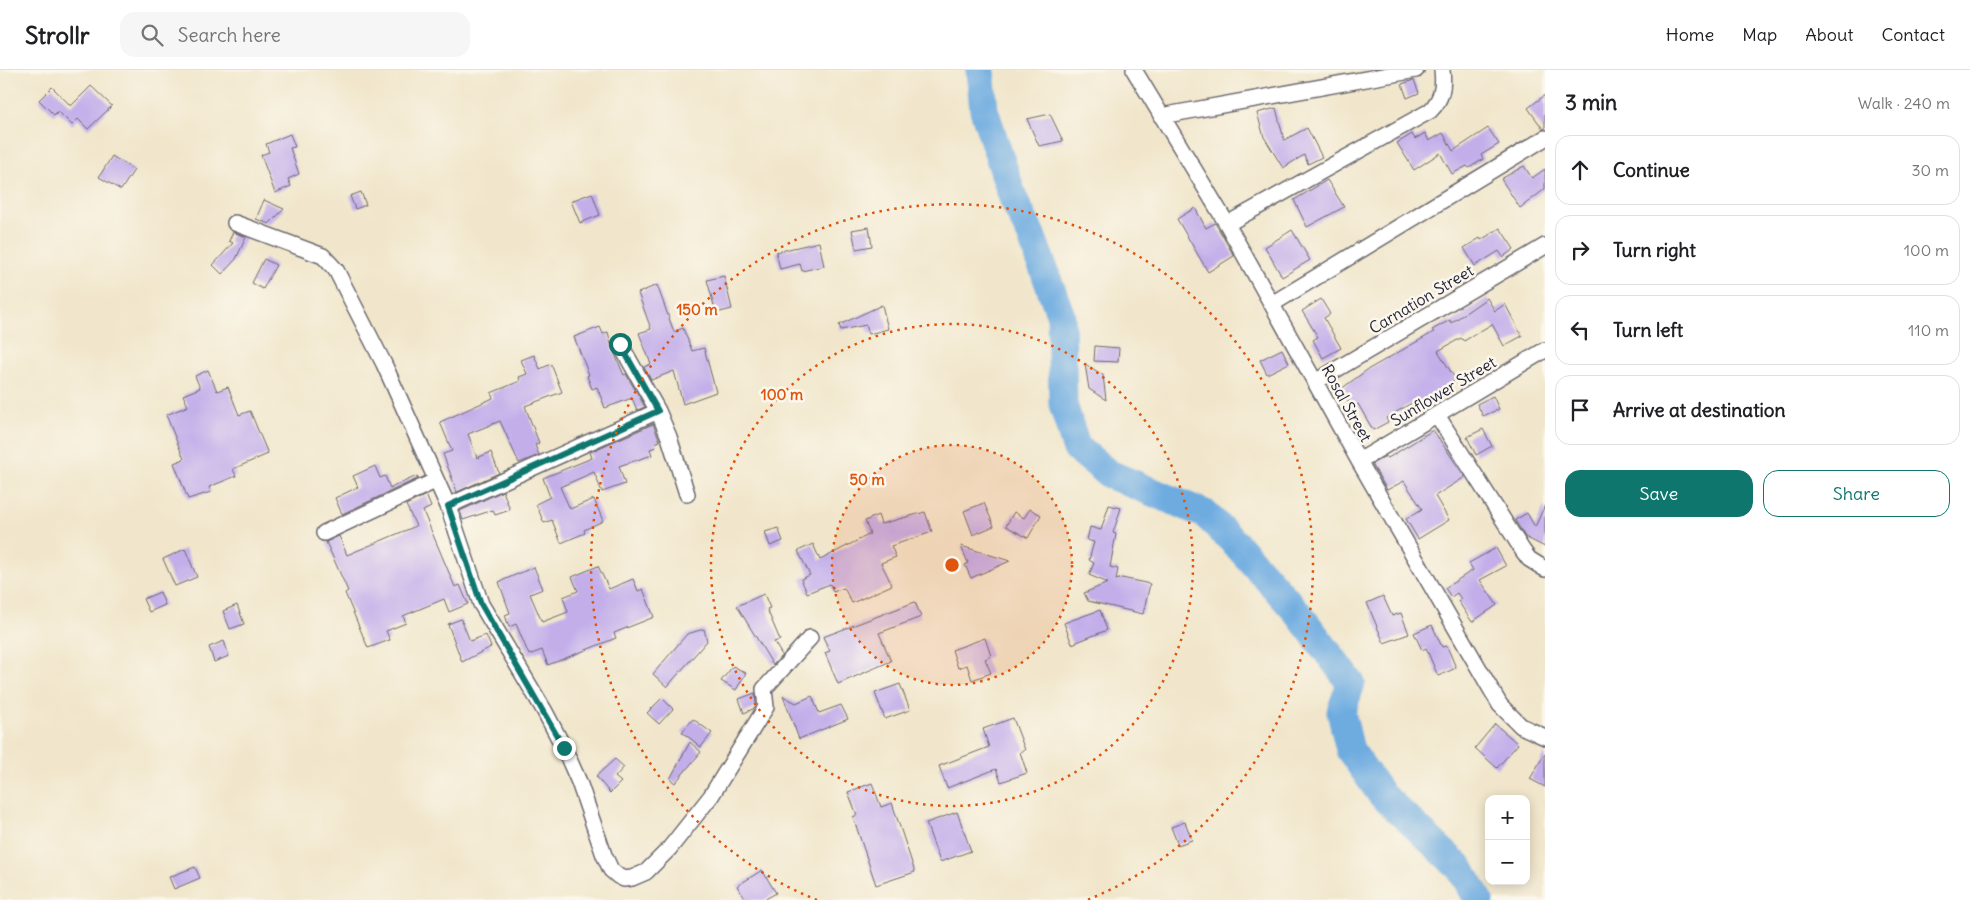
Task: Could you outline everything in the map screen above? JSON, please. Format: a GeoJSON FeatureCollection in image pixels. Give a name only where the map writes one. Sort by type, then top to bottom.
{"type":"FeatureCollection","features":[{"type":"Feature","properties":{"kind":"street","name":"Rosal Street"},"geometry":{"type":"LineString","coordinates":[[1134,70],[1227,224],[1359,461],[1500,705],[1521,726],[1545,737]]}},
{"type":"Feature","properties":{"kind":"street"},"geometry":{"type":"LineString","coordinates":[[1161,116],[1416,70]]}},
{"type":"Feature","properties":{"kind":"street"},"geometry":{"type":"LineString","coordinates":[[1227,224],[1430,111],[1441,95],[1443,84],[1442,70]]}},
{"type":"Feature","properties":{"kind":"street"},"geometry":{"type":"LineString","coordinates":[[1272,304],[1545,138]]}},
{"type":"Feature","properties":{"kind":"street"},"geometry":{"type":"LineString","coordinates":[[235,223],[323,256],[336,270],[384,364],[435,481],[448,506],[481,604],[564,748],[579,782],[611,870],[624,879],[632,878],[646,872],[669,849],[705,803],[766,707],[764,689],[810,638]]}},
{"type":"Feature","properties":{"kind":"street","name":"Carnation Street"},"geometry":{"type":"LineString","coordinates":[[1315,382],[1545,246]]}},
{"type":"Feature","properties":{"kind":"street"},"geometry":{"type":"LineString","coordinates":[[620,344],[658,411],[669,437],[687,494]]}},
{"type":"Feature","properties":{"kind":"street","name":"Sunflower Street"},"geometry":{"type":"LineString","coordinates":[[1359,461],[1545,350]]}},
{"type":"Feature","properties":{"kind":"street"},"geometry":{"type":"LineString","coordinates":[[448,506],[658,411]]}},
{"type":"Feature","properties":{"kind":"street"},"geometry":{"type":"LineString","coordinates":[[1437,415],[1523,551],[1529,559],[1545,569]]}},
{"type":"Feature","properties":{"kind":"street"},"geometry":{"type":"LineString","coordinates":[[324,533],[435,481]]}},
{"type":"Feature","properties":{"kind":"building"},"geometry":{"type":"Polygon","coordinates":[[[1414,80],[1419,93],[1407,98],[1402,84],[1414,80]]]}},
{"type":"Feature","properties":{"kind":"building"},"geometry":{"type":"Polygon","coordinates":[[[91,86],[112,106],[88,129],[78,119],[72,125],[58,111],[54,115],[39,100],[52,87],[71,106],[91,86]]]}},
{"type":"Feature","properties":{"kind":"building"},"geometry":{"type":"Polygon","coordinates":[[[1545,95],[1545,129],[1543,129],[1528,108],[1545,95]]]}},
{"type":"Feature","properties":{"kind":"building"},"geometry":{"type":"Polygon","coordinates":[[[1276,108],[1284,140],[1307,128],[1322,157],[1308,164],[1304,155],[1283,168],[1264,137],[1257,113],[1276,108]]]}},
{"type":"Feature","properties":{"kind":"building"},"geometry":{"type":"Polygon","coordinates":[[[1050,114],[1063,141],[1039,146],[1027,119],[1050,114]]]}},
{"type":"Feature","properties":{"kind":"building"},"geometry":{"type":"Polygon","coordinates":[[[1488,128],[1499,144],[1481,155],[1483,159],[1469,168],[1467,166],[1452,174],[1440,153],[1414,170],[1397,143],[1412,134],[1415,139],[1425,133],[1429,141],[1443,133],[1453,151],[1488,128]]]}},
{"type":"Feature","properties":{"kind":"building"},"geometry":{"type":"Polygon","coordinates":[[[290,134],[295,147],[290,148],[299,174],[288,179],[291,186],[275,193],[261,155],[269,152],[266,144],[290,134]]]}},
{"type":"Feature","properties":{"kind":"building"},"geometry":{"type":"Polygon","coordinates":[[[112,156],[134,170],[121,190],[99,177],[112,156]]]}},
{"type":"Feature","properties":{"kind":"building"},"geometry":{"type":"Polygon","coordinates":[[[1524,166],[1532,178],[1545,169],[1545,189],[1520,208],[1501,179],[1524,166]]]}},
{"type":"Feature","properties":{"kind":"building"},"geometry":{"type":"Polygon","coordinates":[[[1327,180],[1344,207],[1307,227],[1294,200],[1327,180]]]}},
{"type":"Feature","properties":{"kind":"building"},"geometry":{"type":"Polygon","coordinates":[[[361,192],[366,205],[355,209],[350,196],[361,192]]]}},
{"type":"Feature","properties":{"kind":"building"},"geometry":{"type":"Polygon","coordinates":[[[592,193],[600,215],[580,223],[571,201],[592,193]]]}},
{"type":"Feature","properties":{"kind":"building"},"geometry":{"type":"Polygon","coordinates":[[[264,200],[284,209],[269,224],[256,219],[264,200]]]}},
{"type":"Feature","properties":{"kind":"building"},"geometry":{"type":"Polygon","coordinates":[[[1195,208],[1206,228],[1215,223],[1234,256],[1208,272],[1177,219],[1195,208]]]}},
{"type":"Feature","properties":{"kind":"building"},"geometry":{"type":"Polygon","coordinates":[[[869,227],[872,246],[856,249],[852,230],[869,227]]]}},
{"type":"Feature","properties":{"kind":"building"},"geometry":{"type":"Polygon","coordinates":[[[1500,228],[1514,249],[1503,257],[1499,251],[1475,266],[1464,248],[1500,228]]]}},
{"type":"Feature","properties":{"kind":"building"},"geometry":{"type":"Polygon","coordinates":[[[1292,230],[1310,260],[1282,277],[1265,247],[1292,230]]]}},
{"type":"Feature","properties":{"kind":"building"},"geometry":{"type":"Polygon","coordinates":[[[233,232],[246,237],[236,259],[222,274],[213,265],[233,243],[229,241],[233,232]]]}},
{"type":"Feature","properties":{"kind":"building"},"geometry":{"type":"Polygon","coordinates":[[[819,242],[824,266],[802,271],[800,264],[780,269],[776,252],[819,242]]]}},
{"type":"Feature","properties":{"kind":"building"},"geometry":{"type":"Polygon","coordinates":[[[264,259],[276,265],[263,289],[252,283],[264,259]]]}},
{"type":"Feature","properties":{"kind":"building"},"geometry":{"type":"Polygon","coordinates":[[[724,276],[732,309],[716,313],[707,280],[724,276]]]}},
{"type":"Feature","properties":{"kind":"building"},"geometry":{"type":"Polygon","coordinates":[[[657,285],[674,332],[683,328],[692,351],[704,348],[716,392],[683,404],[674,371],[651,380],[644,367],[651,364],[639,333],[651,329],[638,293],[657,285]]]}},
{"type":"Feature","properties":{"kind":"building"},"geometry":{"type":"Polygon","coordinates":[[[1487,298],[1495,311],[1505,304],[1522,336],[1504,346],[1492,324],[1464,341],[1461,338],[1438,351],[1456,380],[1436,392],[1439,398],[1422,409],[1417,400],[1386,418],[1388,422],[1373,430],[1358,404],[1352,408],[1341,389],[1367,370],[1434,332],[1432,330],[1450,320],[1451,323],[1487,298]]]}},
{"type":"Feature","properties":{"kind":"building"},"geometry":{"type":"Polygon","coordinates":[[[1321,299],[1330,314],[1324,318],[1341,348],[1323,358],[1313,340],[1318,337],[1302,311],[1321,299]]]}},
{"type":"Feature","properties":{"kind":"building"},"geometry":{"type":"Polygon","coordinates":[[[882,305],[888,329],[869,334],[866,325],[841,330],[839,325],[882,305]]]}},
{"type":"Feature","properties":{"kind":"building"},"geometry":{"type":"Polygon","coordinates":[[[600,327],[603,334],[608,332],[612,348],[624,375],[626,374],[645,407],[637,410],[632,398],[605,408],[597,387],[592,389],[587,376],[589,375],[574,337],[600,327]]]}},
{"type":"Feature","properties":{"kind":"building"},"geometry":{"type":"Polygon","coordinates":[[[1095,346],[1119,348],[1118,362],[1094,361],[1095,346]]]}},
{"type":"Feature","properties":{"kind":"building"},"geometry":{"type":"Polygon","coordinates":[[[1282,349],[1289,363],[1267,374],[1260,360],[1282,349]]]}},
{"type":"Feature","properties":{"kind":"building"},"geometry":{"type":"Polygon","coordinates":[[[534,355],[540,369],[551,364],[562,392],[525,406],[539,443],[535,445],[539,455],[519,463],[500,421],[468,434],[477,458],[491,452],[499,473],[457,492],[443,454],[452,451],[440,422],[493,398],[491,393],[520,381],[519,377],[527,374],[521,360],[534,355]]]}},
{"type":"Feature","properties":{"kind":"building"},"geometry":{"type":"Polygon","coordinates":[[[1085,364],[1103,375],[1106,400],[1089,389],[1085,364]]]}},
{"type":"Feature","properties":{"kind":"building"},"geometry":{"type":"Polygon","coordinates":[[[208,370],[217,391],[228,387],[239,415],[250,411],[268,454],[233,469],[236,476],[209,487],[211,492],[188,499],[174,463],[184,459],[166,415],[188,406],[183,395],[200,388],[195,376],[208,370]]]}},
{"type":"Feature","properties":{"kind":"building"},"geometry":{"type":"Polygon","coordinates":[[[1493,396],[1499,409],[1483,416],[1477,404],[1493,396]]]}},
{"type":"Feature","properties":{"kind":"building"},"geometry":{"type":"Polygon","coordinates":[[[653,424],[660,441],[655,443],[656,447],[650,449],[652,455],[619,466],[625,484],[602,492],[594,472],[560,487],[570,509],[594,499],[603,521],[584,530],[585,533],[561,543],[552,520],[544,523],[536,504],[550,497],[543,478],[592,458],[590,452],[653,424]]]}},
{"type":"Feature","properties":{"kind":"building"},"geometry":{"type":"Polygon","coordinates":[[[1483,429],[1492,446],[1476,455],[1467,437],[1483,429]]]}},
{"type":"Feature","properties":{"kind":"building"},"geometry":{"type":"Polygon","coordinates":[[[1433,430],[1465,477],[1435,496],[1449,520],[1418,539],[1406,519],[1422,509],[1404,481],[1387,490],[1372,464],[1386,456],[1388,458],[1433,430]]]}},
{"type":"Feature","properties":{"kind":"building"},"geometry":{"type":"Polygon","coordinates":[[[375,466],[380,478],[385,476],[390,488],[417,476],[419,478],[342,514],[335,498],[358,487],[353,476],[375,466]]]}},
{"type":"Feature","properties":{"kind":"building"},"geometry":{"type":"Polygon","coordinates":[[[503,491],[510,510],[495,515],[493,510],[463,520],[460,511],[503,491]]]}},
{"type":"Feature","properties":{"kind":"building"},"geometry":{"type":"Polygon","coordinates":[[[426,495],[431,507],[423,511],[455,587],[460,585],[468,604],[449,612],[444,599],[403,616],[406,623],[386,631],[390,640],[368,648],[345,593],[348,591],[326,542],[339,536],[347,555],[416,526],[406,505],[426,495]]]}},
{"type":"Feature","properties":{"kind":"building"},"geometry":{"type":"Polygon","coordinates":[[[984,503],[994,526],[973,535],[964,511],[984,503]]]}},
{"type":"Feature","properties":{"kind":"building"},"geometry":{"type":"Polygon","coordinates":[[[1109,505],[1121,508],[1113,533],[1116,534],[1110,567],[1118,569],[1116,580],[1122,578],[1150,584],[1143,614],[1088,601],[1084,593],[1108,583],[1089,575],[1094,563],[1089,560],[1094,542],[1087,540],[1090,527],[1101,530],[1109,505]]]}},
{"type":"Feature","properties":{"kind":"building"},"geometry":{"type":"Polygon","coordinates":[[[1545,505],[1545,547],[1525,537],[1515,520],[1527,513],[1535,527],[1545,505]]]}},
{"type":"Feature","properties":{"kind":"building"},"geometry":{"type":"Polygon","coordinates":[[[1030,509],[1041,515],[1028,538],[1006,526],[1014,512],[1024,518],[1030,509]]]}},
{"type":"Feature","properties":{"kind":"building"},"geometry":{"type":"Polygon","coordinates":[[[925,512],[932,532],[891,546],[896,557],[881,563],[892,585],[852,603],[844,588],[833,592],[830,584],[807,593],[801,579],[810,575],[798,551],[813,544],[820,560],[870,534],[865,521],[878,515],[881,524],[925,512]]]}},
{"type":"Feature","properties":{"kind":"building"},"geometry":{"type":"Polygon","coordinates":[[[778,528],[783,541],[770,546],[765,532],[778,528]]]}},
{"type":"Feature","properties":{"kind":"building"},"geometry":{"type":"Polygon","coordinates":[[[961,546],[1010,561],[971,578],[965,565],[968,563],[961,546]]]}},
{"type":"Feature","properties":{"kind":"building"},"geometry":{"type":"Polygon","coordinates":[[[1496,548],[1506,566],[1480,580],[1497,605],[1472,622],[1458,601],[1461,599],[1457,593],[1451,597],[1445,588],[1473,570],[1469,563],[1496,548]]]}},
{"type":"Feature","properties":{"kind":"building"},"geometry":{"type":"Polygon","coordinates":[[[185,549],[197,577],[175,586],[163,559],[185,549]]]}},
{"type":"Feature","properties":{"kind":"building"},"geometry":{"type":"Polygon","coordinates":[[[598,566],[609,589],[633,579],[638,591],[643,589],[654,617],[614,633],[616,638],[548,665],[542,650],[529,655],[516,624],[509,627],[505,615],[510,613],[499,582],[534,567],[543,589],[530,594],[542,622],[568,612],[563,597],[578,591],[572,577],[598,566]]]}},
{"type":"Feature","properties":{"kind":"building"},"geometry":{"type":"Polygon","coordinates":[[[160,592],[165,605],[149,612],[143,599],[160,592]]]}},
{"type":"Feature","properties":{"kind":"building"},"geometry":{"type":"Polygon","coordinates":[[[764,594],[770,608],[767,609],[780,640],[774,642],[782,655],[773,665],[737,606],[764,594]]]}},
{"type":"Feature","properties":{"kind":"building"},"geometry":{"type":"Polygon","coordinates":[[[1383,596],[1392,616],[1401,613],[1409,634],[1384,643],[1367,603],[1383,596]]]}},
{"type":"Feature","properties":{"kind":"building"},"geometry":{"type":"Polygon","coordinates":[[[915,602],[921,617],[879,633],[891,661],[838,684],[825,653],[830,651],[823,637],[915,602]]]}},
{"type":"Feature","properties":{"kind":"building"},"geometry":{"type":"Polygon","coordinates":[[[237,605],[244,624],[230,629],[223,611],[237,605]]]}},
{"type":"Feature","properties":{"kind":"building"},"geometry":{"type":"Polygon","coordinates":[[[1100,610],[1107,630],[1072,644],[1064,623],[1100,610]]]}},
{"type":"Feature","properties":{"kind":"building"},"geometry":{"type":"Polygon","coordinates":[[[461,619],[470,641],[486,635],[491,647],[462,662],[448,624],[461,619]]]}},
{"type":"Feature","properties":{"kind":"building"},"geometry":{"type":"Polygon","coordinates":[[[1432,625],[1442,647],[1447,646],[1456,668],[1438,676],[1426,648],[1422,650],[1414,633],[1432,625]]]}},
{"type":"Feature","properties":{"kind":"building"},"geometry":{"type":"Polygon","coordinates":[[[704,629],[707,641],[667,687],[653,674],[687,634],[704,629]]]}},
{"type":"Feature","properties":{"kind":"building"},"geometry":{"type":"Polygon","coordinates":[[[985,638],[991,656],[985,659],[991,673],[972,680],[967,665],[958,668],[952,650],[985,638]]]}},
{"type":"Feature","properties":{"kind":"building"},"geometry":{"type":"Polygon","coordinates":[[[224,641],[229,656],[214,662],[209,647],[224,641]]]}},
{"type":"Feature","properties":{"kind":"building"},"geometry":{"type":"Polygon","coordinates":[[[733,666],[746,673],[736,690],[721,681],[733,666]]]}},
{"type":"Feature","properties":{"kind":"building"},"geometry":{"type":"Polygon","coordinates":[[[900,684],[910,710],[885,719],[875,693],[900,684]]]}},
{"type":"Feature","properties":{"kind":"building"},"geometry":{"type":"Polygon","coordinates":[[[755,693],[756,705],[753,709],[744,713],[739,699],[755,693]]]}},
{"type":"Feature","properties":{"kind":"building"},"geometry":{"type":"Polygon","coordinates":[[[783,696],[796,703],[812,696],[819,713],[841,705],[848,719],[799,739],[783,696]]]}},
{"type":"Feature","properties":{"kind":"building"},"geometry":{"type":"Polygon","coordinates":[[[662,698],[673,709],[659,724],[647,713],[662,698]]]}},
{"type":"Feature","properties":{"kind":"building"},"geometry":{"type":"Polygon","coordinates":[[[1013,718],[1025,750],[1020,752],[1027,773],[1001,782],[996,769],[947,788],[939,766],[989,747],[983,729],[1013,718]]]}},
{"type":"Feature","properties":{"kind":"building"},"geometry":{"type":"Polygon","coordinates":[[[693,719],[712,733],[701,747],[682,732],[693,719]]]}},
{"type":"Feature","properties":{"kind":"building"},"geometry":{"type":"Polygon","coordinates":[[[1495,724],[1518,744],[1497,768],[1475,748],[1495,724]]]}},
{"type":"Feature","properties":{"kind":"building"},"geometry":{"type":"Polygon","coordinates":[[[690,742],[701,752],[675,783],[670,779],[690,742]]]}},
{"type":"Feature","properties":{"kind":"building"},"geometry":{"type":"Polygon","coordinates":[[[1545,753],[1545,787],[1530,779],[1545,753]]]}},
{"type":"Feature","properties":{"kind":"building"},"geometry":{"type":"Polygon","coordinates":[[[615,759],[624,767],[615,777],[621,782],[610,793],[596,776],[615,759]]]}},
{"type":"Feature","properties":{"kind":"building"},"geometry":{"type":"Polygon","coordinates":[[[872,783],[881,807],[892,803],[915,872],[876,885],[853,817],[857,815],[848,792],[872,783]]]}},
{"type":"Feature","properties":{"kind":"building"},"geometry":{"type":"Polygon","coordinates":[[[957,812],[971,851],[940,862],[926,823],[957,812]]]}},
{"type":"Feature","properties":{"kind":"building"},"geometry":{"type":"Polygon","coordinates":[[[1185,822],[1192,840],[1178,845],[1171,827],[1185,822]]]}},
{"type":"Feature","properties":{"kind":"building"},"geometry":{"type":"Polygon","coordinates":[[[195,867],[200,878],[174,889],[169,877],[195,867]]]}},
{"type":"Feature","properties":{"kind":"building"},"geometry":{"type":"Polygon","coordinates":[[[762,870],[776,893],[764,900],[746,900],[737,886],[762,870]]]}},
{"type":"Feature","properties":{"kind":"waterway"},"geometry":{"type":"LineString","coordinates":[[980,70],[984,110],[1013,198],[1031,235],[1061,316],[1063,404],[1076,447],[1109,474],[1205,514],[1236,544],[1298,613],[1351,683],[1341,712],[1350,750],[1381,794],[1460,868],[1479,900]]}},
{"type":"Feature","properties":{"kind":"route"},"geometry":{"type":"LineString","coordinates":[[564,748],[544,710],[481,604],[448,506],[658,411],[620,344]]}}]}
